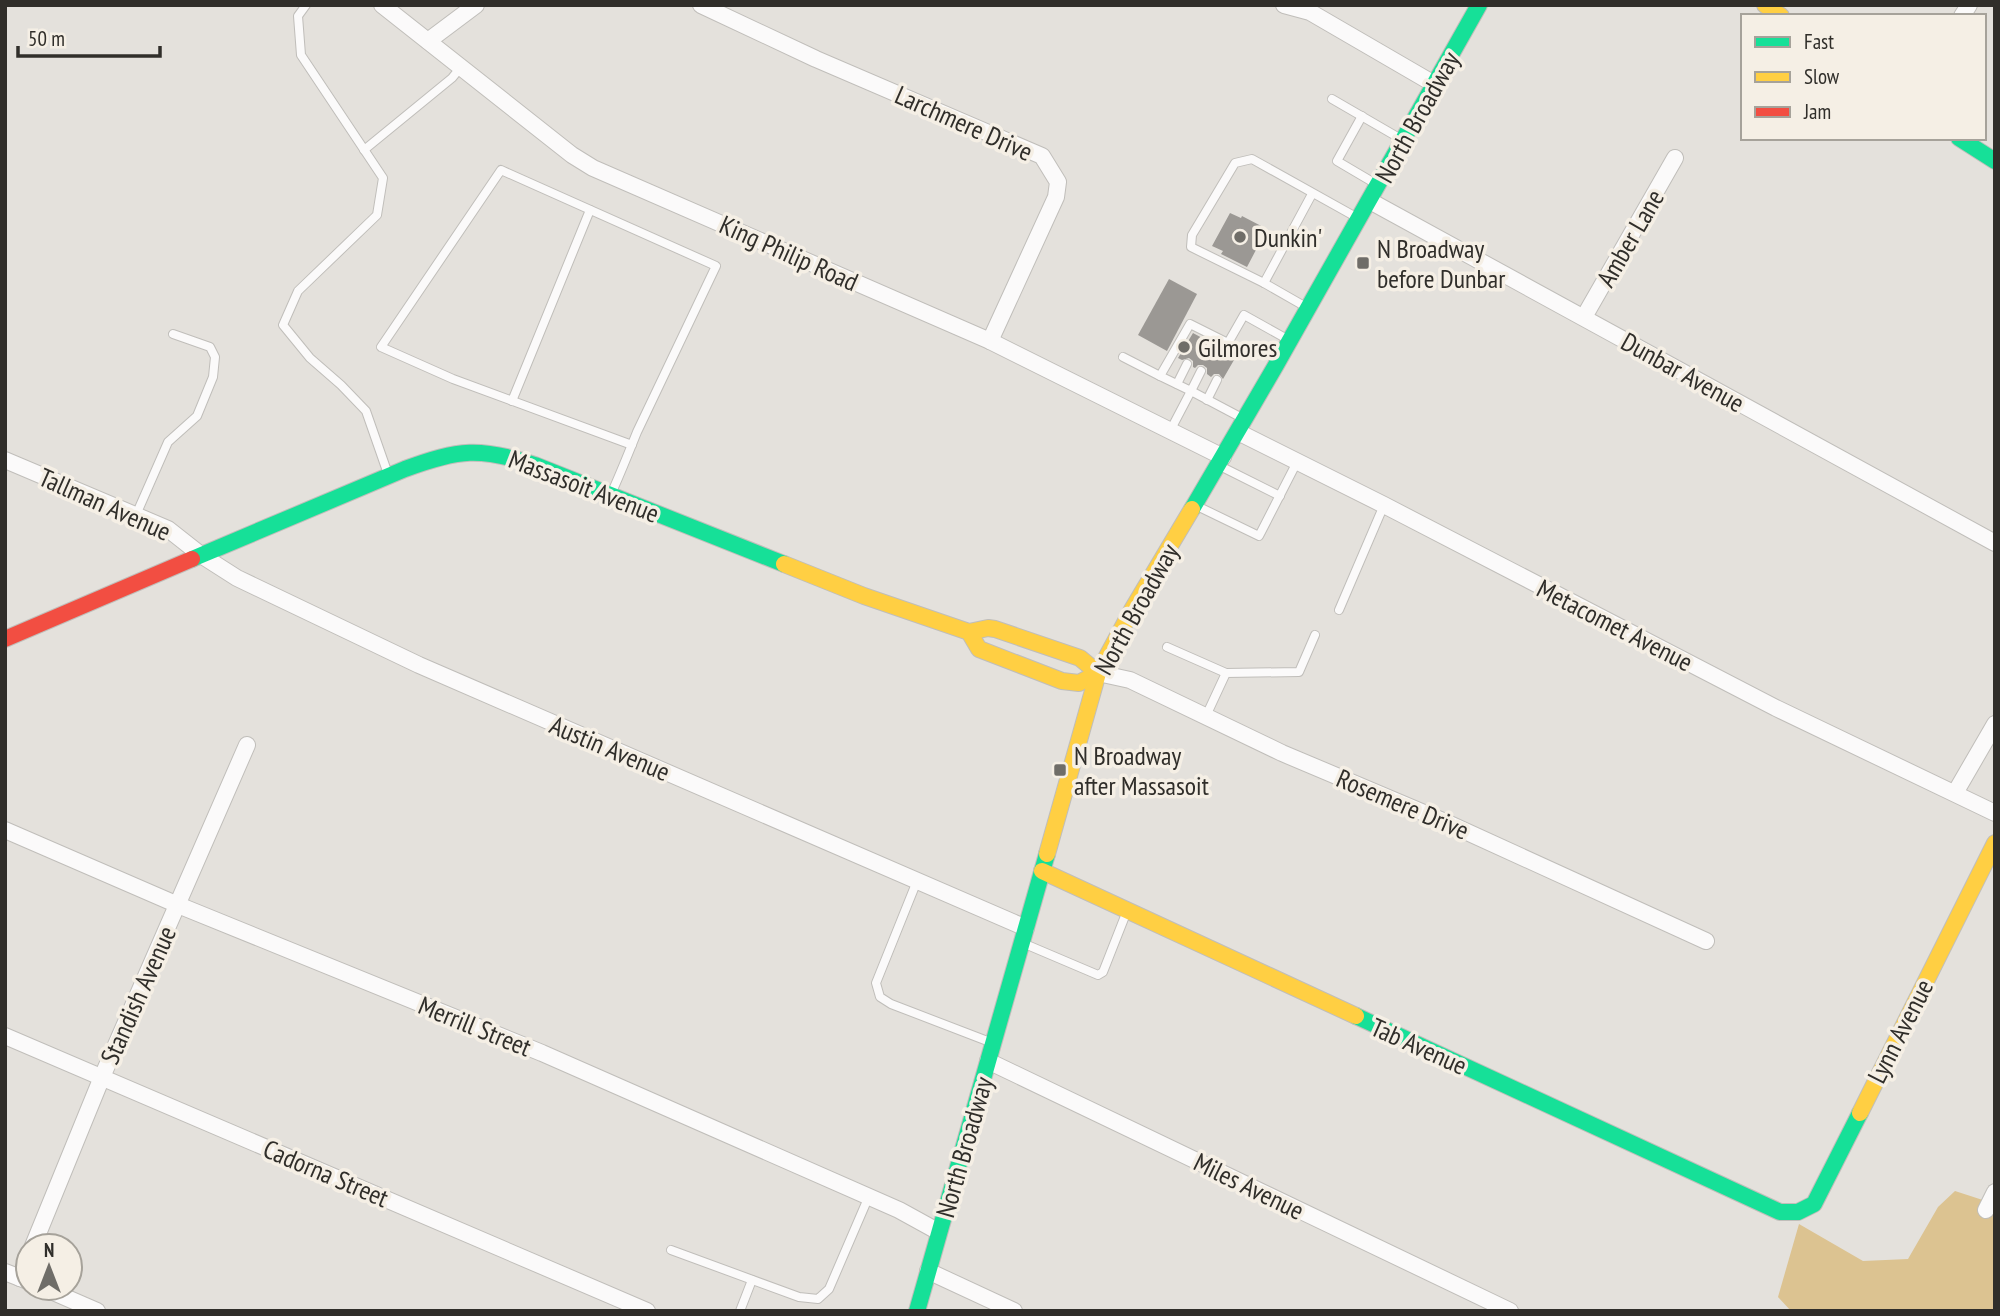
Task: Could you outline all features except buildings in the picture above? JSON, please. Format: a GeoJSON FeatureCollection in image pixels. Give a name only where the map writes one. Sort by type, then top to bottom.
{"type":"FeatureCollection","features":[{"type":"Feature","properties":{"kind":"main road","name":"North Broadway"},"geometry":{"type":"LineString","coordinates":[[917,1311],[1098,673],[1122,625],[1221,461],[1479,5]]}},
{"type":"Feature","properties":{"kind":"main road"},"geometry":{"type":"LineString","coordinates":[[1962,140],[1995,161]]}},
{"type":"Feature","properties":{"kind":"main road","name":"Massasoit Avenue"},"geometry":{"type":"LineString","coordinates":[[5,639],[389,476],[463,451],[482,451],[535,465],[854,592],[969,632],[995,629],[1080,658],[1098,673],[1079,683],[1062,681],[979,649],[969,632]]}},
{"type":"Feature","properties":{"kind":"main road","name":"Lynn Avenue"},"geometry":{"type":"LineString","coordinates":[[1798,1212],[1814,1204],[1995,843]]}},
{"type":"Feature","properties":{"kind":"main road","name":"Tab Avenue"},"geometry":{"type":"LineString","coordinates":[[1042,872],[1780,1212],[1798,1212]]}},
{"type":"Feature","properties":{"kind":"street","name":"King Philip Road"},"geometry":{"type":"LineString","coordinates":[[382,5],[572,155],[593,168],[990,341],[1170,430],[1221,461]]}},
{"type":"Feature","properties":{"kind":"street"},"geometry":{"type":"LineString","coordinates":[[428,41],[476,5]]}},
{"type":"Feature","properties":{"kind":"street","name":"Larchmere Drive"},"geometry":{"type":"LineString","coordinates":[[701,5],[817,59],[1042,156],[1058,182],[1056,197],[990,341]]}},
{"type":"Feature","properties":{"kind":"street"},"geometry":{"type":"LineString","coordinates":[[1284,5],[1310,12],[1434,84]]}},
{"type":"Feature","properties":{"kind":"street","name":"Amber Lane"},"geometry":{"type":"LineString","coordinates":[[1584,317],[1675,159]]}},
{"type":"Feature","properties":{"kind":"street","name":"Dunbar Avenue"},"geometry":{"type":"LineString","coordinates":[[1370,201],[1995,543]]}},
{"type":"Feature","properties":{"kind":"street","name":"Metacomet Avenue"},"geometry":{"type":"LineString","coordinates":[[1241,426],[1297,462],[1776,708],[1995,813]]}},
{"type":"Feature","properties":{"kind":"street","name":"Tallman Avenue"},"geometry":{"type":"LineString","coordinates":[[5,460],[168,528],[201,555]]}},
{"type":"Feature","properties":{"kind":"street","name":"Austin Avenue"},"geometry":{"type":"LineString","coordinates":[[201,555],[237,578],[419,665],[917,881],[1024,935]]}},
{"type":"Feature","properties":{"kind":"street","name":"Rosemere Drive"},"geometry":{"type":"LineString","coordinates":[[1098,673],[1130,680],[1282,753],[1443,821],[1706,941]]}},
{"type":"Feature","properties":{"kind":"street"},"geometry":{"type":"LineString","coordinates":[[1955,793],[1995,724]]}},
{"type":"Feature","properties":{"kind":"street","name":"Standish Avenue"},"geometry":{"type":"LineString","coordinates":[[39,1232],[102,1077],[247,745]]}},
{"type":"Feature","properties":{"kind":"street","name":"Merrill Street"},"geometry":{"type":"LineString","coordinates":[[5,830],[178,905],[542,1053],[869,1196],[939,1232]]}},
{"type":"Feature","properties":{"kind":"street","name":"Cadorna Street"},"geometry":{"type":"LineString","coordinates":[[5,1036],[647,1311]]}},
{"type":"Feature","properties":{"kind":"street","name":"Miles Avenue"},"geometry":{"type":"LineString","coordinates":[[988,1060],[1510,1311]]}},
{"type":"Feature","properties":{"kind":"street"},"geometry":{"type":"LineString","coordinates":[[1986,1210],[1995,1192]]}},
{"type":"Feature","properties":{"kind":"street"},"geometry":{"type":"LineString","coordinates":[[928,1271],[1014,1311]]}},
{"type":"Feature","properties":{"kind":"street"},"geometry":{"type":"LineString","coordinates":[[76,1302],[97,1311]]}},
{"type":"Feature","properties":{"kind":"lane"},"geometry":{"type":"LineString","coordinates":[[306,5],[298,16],[301,55],[383,178],[377,215],[298,291],[283,325],[310,358],[341,384],[366,411],[389,476]]}},
{"type":"Feature","properties":{"kind":"lane"},"geometry":{"type":"LineString","coordinates":[[364,150],[452,78],[461,67]]}},
{"type":"Feature","properties":{"kind":"lane"},"geometry":{"type":"LineString","coordinates":[[1332,99],[1404,140]]}},
{"type":"Feature","properties":{"kind":"lane"},"geometry":{"type":"LineString","coordinates":[[1362,116],[1337,161],[1379,186]]}},
{"type":"Feature","properties":{"kind":"lane"},"geometry":{"type":"LineString","coordinates":[[1308,309],[1264,283],[1191,247],[1192,235],[1235,163],[1252,159],[1360,219]]}},
{"type":"Feature","properties":{"kind":"lane"},"geometry":{"type":"LineString","coordinates":[[611,495],[716,266],[501,170],[381,347],[453,379],[632,445]]}},
{"type":"Feature","properties":{"kind":"lane"},"geometry":{"type":"LineString","coordinates":[[1264,283],[1312,194]]}},
{"type":"Feature","properties":{"kind":"lane"},"geometry":{"type":"LineString","coordinates":[[512,401],[590,209]]}},
{"type":"Feature","properties":{"kind":"lane"},"geometry":{"type":"LineString","coordinates":[[1228,343],[1244,315],[1290,340]]}},
{"type":"Feature","properties":{"kind":"lane"},"geometry":{"type":"LineString","coordinates":[[1160,376],[1189,324],[1216,341],[1236,347],[1232,354]]}},
{"type":"Feature","properties":{"kind":"lane"},"geometry":{"type":"LineString","coordinates":[[136,515],[168,442],[197,416],[212,377],[215,357],[210,347],[173,334]]}},
{"type":"Feature","properties":{"kind":"lane"},"geometry":{"type":"LineString","coordinates":[[1123,357],[1207,400],[1241,426]]}},
{"type":"Feature","properties":{"kind":"lane"},"geometry":{"type":"LineString","coordinates":[[1177,384],[1187,364]]}},
{"type":"Feature","properties":{"kind":"lane"},"geometry":{"type":"LineString","coordinates":[[1170,430],[1201,371]]}},
{"type":"Feature","properties":{"kind":"lane"},"geometry":{"type":"LineString","coordinates":[[1207,400],[1217,380]]}},
{"type":"Feature","properties":{"kind":"lane"},"geometry":{"type":"LineString","coordinates":[[1221,461],[1280,496]]}},
{"type":"Feature","properties":{"kind":"lane"},"geometry":{"type":"LineString","coordinates":[[1195,505],[1259,536],[1297,462]]}},
{"type":"Feature","properties":{"kind":"lane"},"geometry":{"type":"LineString","coordinates":[[1339,610],[1384,505]]}},
{"type":"Feature","properties":{"kind":"lane"},"geometry":{"type":"LineString","coordinates":[[1167,647],[1226,673],[1299,672],[1315,635]]}},
{"type":"Feature","properties":{"kind":"lane"},"geometry":{"type":"LineString","coordinates":[[1206,716],[1226,673]]}},
{"type":"Feature","properties":{"kind":"lane"},"geometry":{"type":"LineString","coordinates":[[917,881],[876,983],[880,997],[891,1004],[993,1043]]}},
{"type":"Feature","properties":{"kind":"lane"},"geometry":{"type":"LineString","coordinates":[[1024,935],[1098,975],[1103,972],[1127,911]]}},
{"type":"Feature","properties":{"kind":"lane"},"geometry":{"type":"LineString","coordinates":[[671,1250],[799,1297],[818,1298],[829,1289],[869,1196]]}},
{"type":"Feature","properties":{"kind":"lane"},"geometry":{"type":"LineString","coordinates":[[740,1311],[752,1280]]}},
{"type":"Feature","properties":{"kind":"shaded area"},"geometry":{"type":"Polygon","coordinates":[[[1955,1191],[1995,1204],[1995,1311],[1791,1311],[1778,1297],[1799,1224],[1863,1261],[1908,1259],[1938,1207],[1955,1191]]]}},
{"type":"Feature","properties":{"kind":"traffic: fast"},"geometry":{"type":"LineString","coordinates":[[1192,509],[1479,5]]}},
{"type":"Feature","properties":{"kind":"traffic: fast"},"geometry":{"type":"LineString","coordinates":[[1962,140],[1995,161]]}},
{"type":"Feature","properties":{"kind":"traffic: fast"},"geometry":{"type":"LineString","coordinates":[[192,559],[405,469],[440,457],[484,453],[535,465],[784,564]]}},
{"type":"Feature","properties":{"kind":"traffic: fast"},"geometry":{"type":"LineString","coordinates":[[917,1311],[1047,854]]}},
{"type":"Feature","properties":{"kind":"traffic: fast"},"geometry":{"type":"LineString","coordinates":[[1356,1016],[1780,1212],[1798,1212],[1814,1204],[1860,1113]]}},
{"type":"Feature","properties":{"kind":"traffic: slow"},"geometry":{"type":"LineString","coordinates":[[1765,5],[1778,14]]}},
{"type":"Feature","properties":{"kind":"traffic: slow"},"geometry":{"type":"LineString","coordinates":[[1047,854],[1098,673],[1192,509]]}},
{"type":"Feature","properties":{"kind":"traffic: slow"},"geometry":{"type":"LineString","coordinates":[[784,564],[864,596],[969,632],[995,629],[1080,658],[1098,673],[1079,683],[1062,681],[979,649],[969,632]]}},
{"type":"Feature","properties":{"kind":"traffic: slow"},"geometry":{"type":"LineString","coordinates":[[1860,1113],[1995,843]]}},
{"type":"Feature","properties":{"kind":"traffic: slow"},"geometry":{"type":"LineString","coordinates":[[1042,871],[1356,1016]]}},
{"type":"Feature","properties":{"kind":"traffic: jam"},"geometry":{"type":"LineString","coordinates":[[5,639],[192,559]]}},
{"type":"Feature","properties":{"kind":"place","name":"Dunkin'"},"geometry":{"type":"Point","coordinates":[1240,237]}},
{"type":"Feature","properties":{"kind":"place","name":"N Broadway before Dunbar"},"geometry":{"type":"Point","coordinates":[1363,263]}},
{"type":"Feature","properties":{"kind":"place","name":"Gilmores"},"geometry":{"type":"Point","coordinates":[1184,347]}},
{"type":"Feature","properties":{"kind":"place","name":"N Broadway after Massasoit"},"geometry":{"type":"Point","coordinates":[1060,770]}}]}
